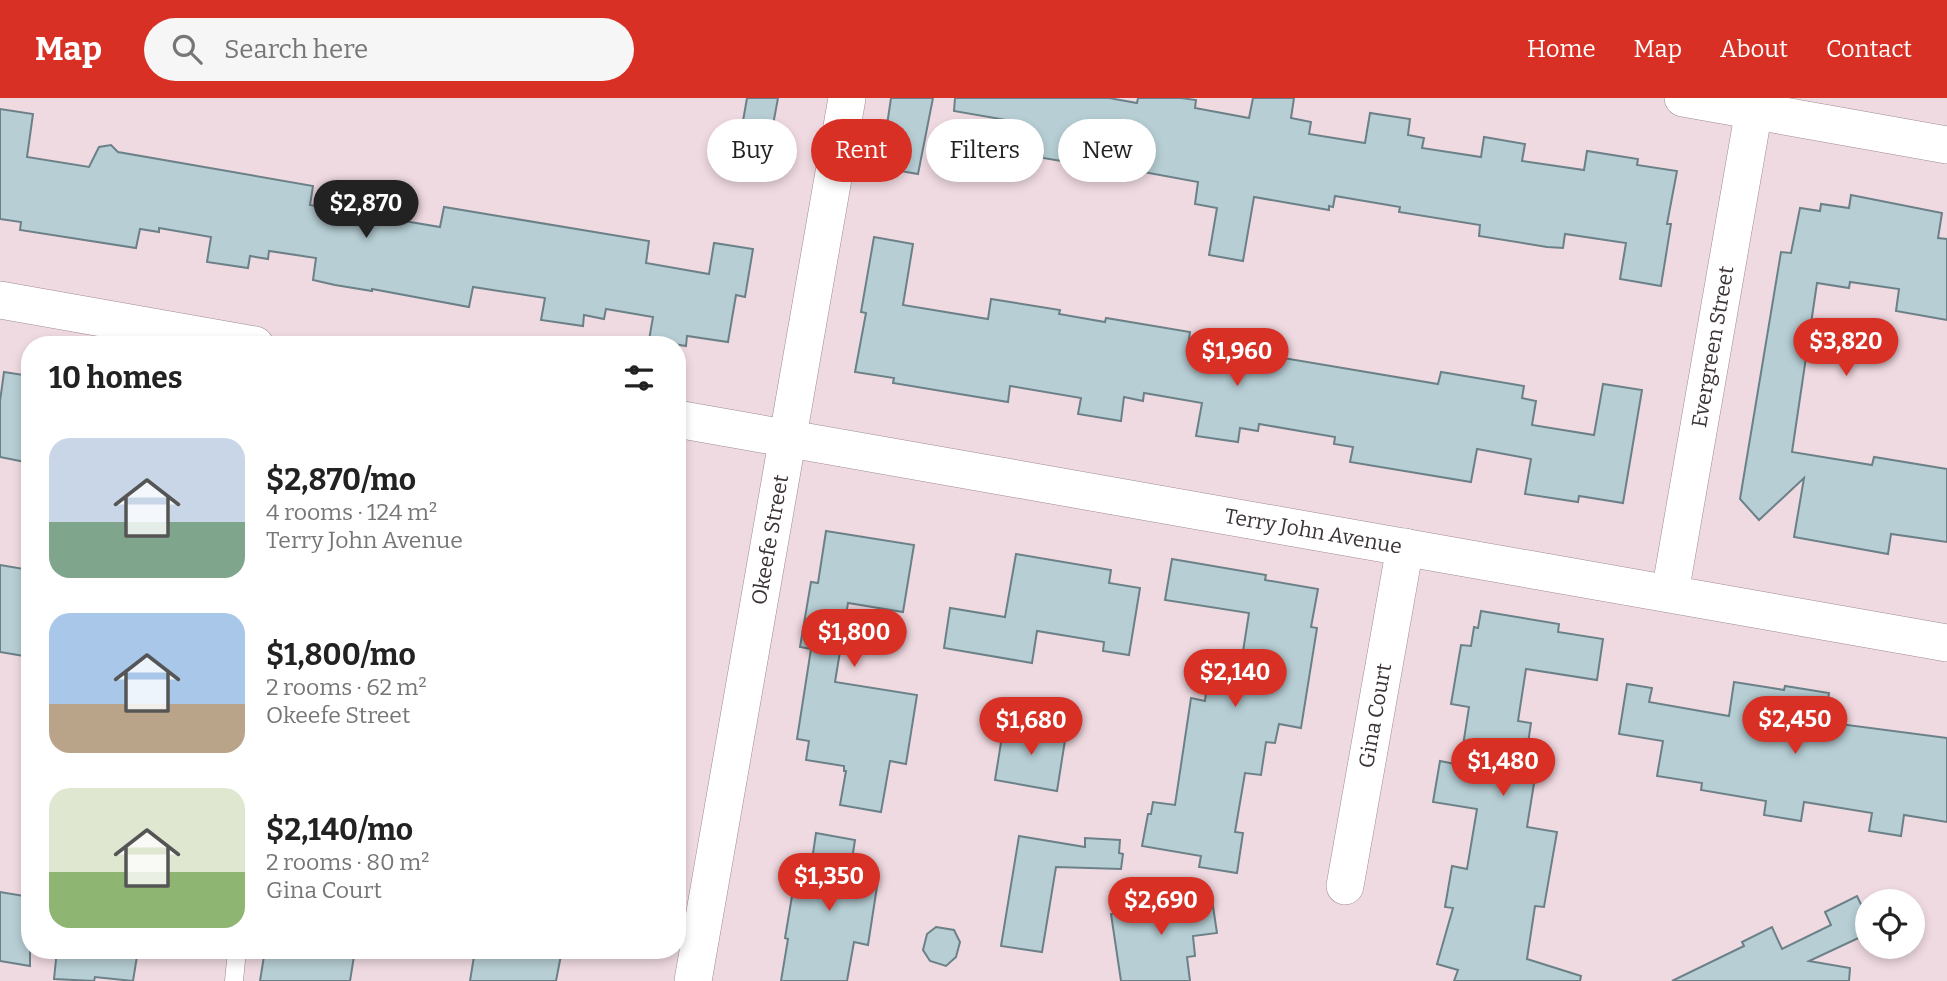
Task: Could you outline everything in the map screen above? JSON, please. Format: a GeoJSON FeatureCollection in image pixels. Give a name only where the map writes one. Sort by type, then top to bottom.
{"type":"FeatureCollection","features":[{"type":"Feature","properties":{"kind":"street","name":"Okeefe Street"},"geometry":{"type":"LineString","coordinates":[[693,981],[847,98]]}},
{"type":"Feature","properties":{"kind":"street"},"geometry":{"type":"LineString","coordinates":[[1683,98],[1755,104],[1947,145]]}},
{"type":"Feature","properties":{"kind":"street","name":"Evergreen Street"},"geometry":{"type":"LineString","coordinates":[[1670,593],[1755,104]]}},
{"type":"Feature","properties":{"kind":"street"},"geometry":{"type":"LineString","coordinates":[[0,300],[204,336]]}},
{"type":"Feature","properties":{"kind":"street","name":"Terry John Avenue"},"geometry":{"type":"LineString","coordinates":[[686,421],[1947,643]]}},
{"type":"Feature","properties":{"kind":"street","name":"Gina Court"},"geometry":{"type":"LineString","coordinates":[[1345,886],[1405,547]]}},
{"type":"Feature","properties":{"kind":"lane"},"geometry":{"type":"LineString","coordinates":[[234,981],[236,959]]}},
{"type":"Feature","properties":{"kind":"building"},"geometry":{"type":"Polygon","coordinates":[[[747,98],[778,98],[774,119],[743,119],[747,98]]]}},
{"type":"Feature","properties":{"kind":"building"},"geometry":{"type":"Polygon","coordinates":[[[891,98],[933,98],[929,119],[926,119],[918,174],[912,173],[912,119],[888,119],[891,98]]]}},
{"type":"Feature","properties":{"kind":"building"},"geometry":{"type":"Polygon","coordinates":[[[955,98],[1109,98],[1137,103],[1138,98],[1181,98],[1196,100],[1195,108],[1249,118],[1253,98],[1294,98],[1291,118],[1311,122],[1309,134],[1365,143],[1370,113],[1410,119],[1408,135],[1424,138],[1422,148],[1481,157],[1484,137],[1525,144],[1522,161],[1584,170],[1587,151],[1638,159],[1637,165],[1677,171],[1667,224],[1671,224],[1661,286],[1620,279],[1626,243],[1565,234],[1563,248],[1547,247],[1479,236],[1480,225],[1399,212],[1400,207],[1335,196],[1333,207],[1329,206],[1329,210],[1254,197],[1243,261],[1209,255],[1217,208],[1195,204],[1198,182],[1156,174],[1156,119],[1058,119],[1058,160],[1044,158],[1044,119],[1000,119],[954,111],[955,98]]]}},
{"type":"Feature","properties":{"kind":"building"},"geometry":{"type":"Polygon","coordinates":[[[0,109],[33,114],[27,157],[89,167],[99,147],[111,145],[118,152],[313,186],[310,205],[440,227],[444,207],[649,241],[646,263],[709,274],[714,243],[753,249],[745,297],[736,295],[728,342],[687,336],[686,346],[686,336],[650,336],[653,317],[606,309],[604,319],[584,315],[583,326],[541,320],[545,298],[473,287],[469,307],[313,280],[316,258],[269,251],[268,259],[250,256],[248,268],[207,262],[211,237],[159,228],[159,232],[140,229],[136,248],[20,230],[21,222],[0,219],[0,109]]]}},
{"type":"Feature","properties":{"kind":"building"},"geometry":{"type":"Polygon","coordinates":[[[1851,195],[1942,213],[1938,238],[1947,239],[1947,320],[1896,311],[1899,289],[1850,282],[1849,288],[1817,283],[1792,452],[1872,465],[1874,457],[1947,469],[1947,542],[1891,534],[1888,554],[1794,537],[1804,478],[1759,520],[1740,499],[1781,252],[1791,253],[1800,208],[1820,211],[1821,204],[1849,208],[1851,195]]]}},
{"type":"Feature","properties":{"kind":"building"},"geometry":{"type":"Polygon","coordinates":[[[874,237],[913,244],[903,305],[988,319],[991,299],[1060,310],[1059,314],[1105,322],[1106,318],[1190,332],[1187,353],[1239,362],[1241,351],[1438,384],[1441,372],[1524,386],[1522,398],[1536,401],[1532,425],[1594,435],[1603,384],[1642,390],[1623,503],[1579,496],[1578,502],[1525,494],[1531,459],[1477,449],[1471,482],[1350,462],[1353,447],[1334,444],[1335,437],[1259,424],[1258,431],[1240,428],[1238,442],[1196,436],[1202,403],[1144,393],[1143,401],[1124,397],[1121,421],[1078,414],[1081,398],[1010,386],[1008,402],[893,383],[894,378],[855,372],[866,313],[861,312],[874,237]]]}},
{"type":"Feature","properties":{"kind":"building"},"geometry":{"type":"Polygon","coordinates":[[[4,372],[21,375],[21,461],[0,457],[0,401],[4,372]]]}},
{"type":"Feature","properties":{"kind":"building"},"geometry":{"type":"Polygon","coordinates":[[[826,531],[914,545],[903,612],[848,603],[835,682],[917,695],[906,764],[890,761],[881,812],[840,805],[846,771],[844,766],[806,760],[809,741],[797,739],[811,649],[800,647],[811,582],[818,583],[826,531]]]}},
{"type":"Feature","properties":{"kind":"building"},"geometry":{"type":"Polygon","coordinates":[[[1016,554],[1111,570],[1109,583],[1140,588],[1129,655],[1103,651],[1104,642],[1037,631],[1032,663],[944,648],[950,608],[1005,617],[1016,554]]]}},
{"type":"Feature","properties":{"kind":"building"},"geometry":{"type":"Polygon","coordinates":[[[1172,559],[1266,575],[1265,580],[1318,589],[1311,627],[1317,628],[1301,728],[1279,724],[1275,743],[1266,742],[1261,775],[1245,773],[1235,832],[1243,833],[1237,873],[1199,867],[1201,856],[1142,846],[1153,802],[1175,805],[1191,698],[1205,701],[1208,677],[1230,681],[1231,675],[1239,677],[1249,613],[1165,600],[1172,559]]]}},
{"type":"Feature","properties":{"kind":"building"},"geometry":{"type":"Polygon","coordinates":[[[0,565],[21,568],[21,656],[0,652],[0,565]]]}},
{"type":"Feature","properties":{"kind":"building"},"geometry":{"type":"Polygon","coordinates":[[[1481,611],[1559,624],[1558,632],[1603,639],[1597,680],[1526,669],[1518,721],[1531,723],[1528,743],[1540,746],[1527,827],[1557,832],[1544,907],[1535,906],[1527,959],[1581,976],[1580,981],[1454,981],[1458,970],[1437,964],[1453,908],[1445,907],[1452,866],[1467,869],[1477,809],[1433,802],[1440,761],[1460,765],[1469,707],[1451,704],[1461,645],[1471,646],[1474,627],[1478,628],[1481,611]]]}},
{"type":"Feature","properties":{"kind":"building"},"geometry":{"type":"Polygon","coordinates":[[[1734,682],[1784,690],[1785,686],[1829,693],[1824,722],[1947,738],[1947,822],[1904,815],[1901,836],[1869,831],[1872,813],[1804,802],[1801,821],[1764,815],[1766,801],[1701,790],[1702,783],[1657,776],[1663,741],[1619,734],[1627,684],[1652,688],[1649,702],[1729,716],[1734,682]]]}},
{"type":"Feature","properties":{"kind":"building"},"geometry":{"type":"Polygon","coordinates":[[[1004,724],[1066,734],[1057,791],[995,780],[1004,724]]]}},
{"type":"Feature","properties":{"kind":"building"},"geometry":{"type":"Polygon","coordinates":[[[816,833],[855,840],[853,853],[878,880],[868,945],[854,942],[847,981],[781,981],[796,872],[810,874],[816,833]]]}},
{"type":"Feature","properties":{"kind":"building"},"geometry":{"type":"Polygon","coordinates":[[[1019,836],[1085,847],[1085,838],[1120,840],[1119,853],[1123,854],[1121,869],[1056,867],[1042,952],[1001,946],[1019,836]]]}},
{"type":"Feature","properties":{"kind":"building"},"geometry":{"type":"Polygon","coordinates":[[[0,892],[21,896],[21,959],[30,959],[30,966],[0,961],[0,892]]]}},
{"type":"Feature","properties":{"kind":"building"},"geometry":{"type":"Polygon","coordinates":[[[1211,893],[1217,933],[1193,936],[1195,956],[1187,957],[1190,981],[1121,981],[1111,914],[1131,911],[1130,904],[1211,893]]]}},
{"type":"Feature","properties":{"kind":"building"},"geometry":{"type":"Polygon","coordinates":[[[1855,897],[1855,940],[1809,961],[1850,968],[1849,981],[1672,981],[1744,946],[1742,942],[1772,927],[1782,949],[1831,925],[1825,912],[1855,897]]]}},
{"type":"Feature","properties":{"kind":"building"},"geometry":{"type":"Polygon","coordinates":[[[936,927],[954,930],[960,942],[956,957],[946,966],[930,961],[923,950],[927,934],[936,927]]]}},
{"type":"Feature","properties":{"kind":"building"},"geometry":{"type":"Polygon","coordinates":[[[56,959],[137,959],[133,981],[95,977],[94,981],[54,979],[56,959]]]}},
{"type":"Feature","properties":{"kind":"building"},"geometry":{"type":"Polygon","coordinates":[[[264,959],[354,959],[350,981],[260,981],[264,959]]]}},
{"type":"Feature","properties":{"kind":"building"},"geometry":{"type":"Polygon","coordinates":[[[474,959],[560,959],[556,981],[470,981],[474,959]]]}}]}
